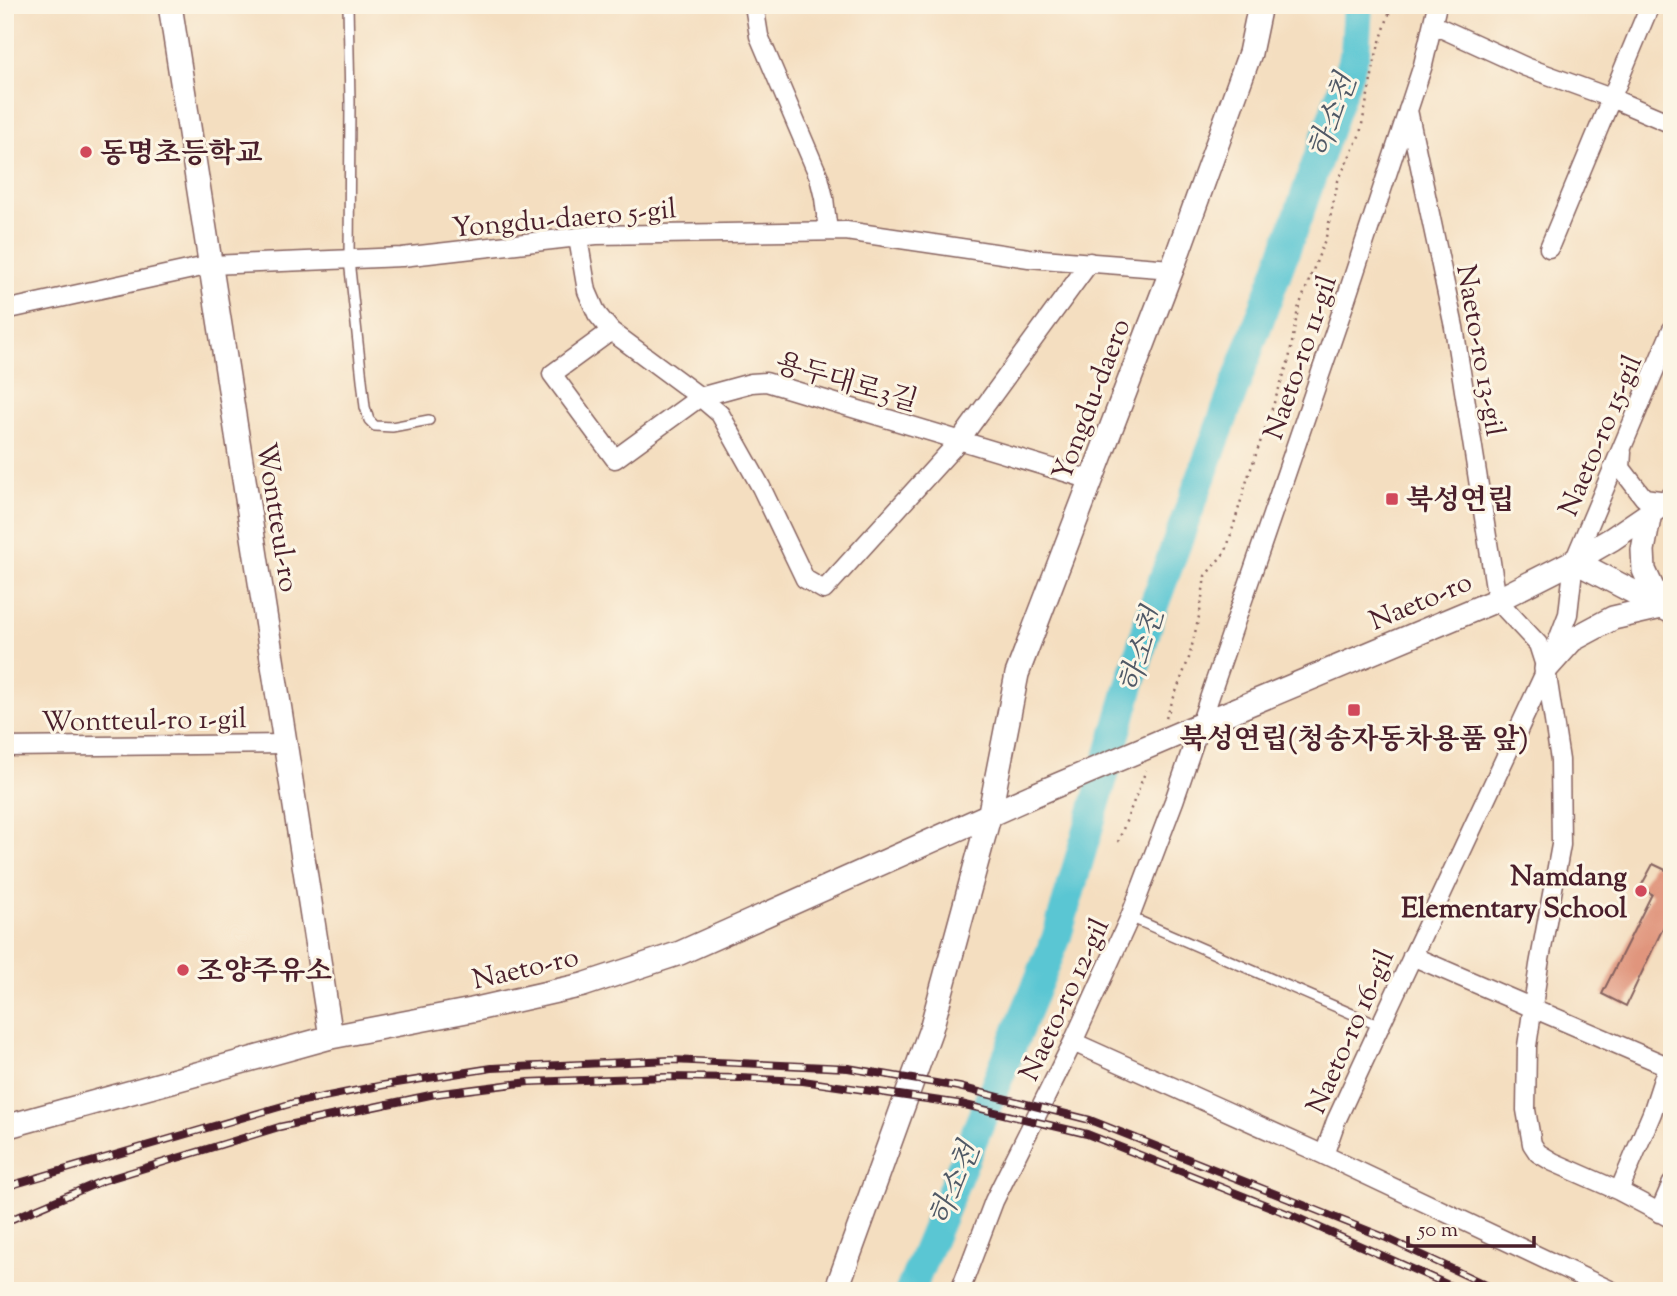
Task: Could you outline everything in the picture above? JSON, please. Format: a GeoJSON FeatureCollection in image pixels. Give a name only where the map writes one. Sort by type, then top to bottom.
{"type":"FeatureCollection","features":[{"type":"Feature","properties":{"kind":"street","name":"Wontteul-ro"},"geometry":{"type":"LineString","coordinates":[[170,5],[331,1037]]}},
{"type":"Feature","properties":{"kind":"street"},"geometry":{"type":"LineString","coordinates":[[754,5],[759,36],[819,177],[828,231]]}},
{"type":"Feature","properties":{"kind":"street","name":"Yongdu-daero"},"geometry":{"type":"LineString","coordinates":[[836,1291],[931,1029],[989,817],[1017,674],[1172,269],[1250,53],[1260,5]]}},
{"type":"Feature","properties":{"kind":"street","name":"Naeto-ro 11-gil"},"geometry":{"type":"LineString","coordinates":[[1193,727],[1345,305],[1408,110],[1434,25],[1437,5]]}},
{"type":"Feature","properties":{"kind":"street"},"geometry":{"type":"LineString","coordinates":[[1549,248],[1650,5]]}},
{"type":"Feature","properties":{"kind":"street"},"geometry":{"type":"LineString","coordinates":[[1434,25],[1526,67],[1672,124]]}},
{"type":"Feature","properties":{"kind":"street","name":"Naeto-ro 13-gil"},"geometry":{"type":"LineString","coordinates":[[1408,110],[1454,327],[1497,600]]}},
{"type":"Feature","properties":{"kind":"street","name":"Yongdu-daero 5-gil"},"geometry":{"type":"LineString","coordinates":[[5,310],[211,265],[402,257],[596,235],[846,231],[1029,258],[1172,269]]}},
{"type":"Feature","properties":{"kind":"street"},"geometry":{"type":"LineString","coordinates":[[578,238],[587,291],[597,314],[611,331],[720,414],[761,487],[805,579],[824,590],[960,440],[1090,262]]}},
{"type":"Feature","properties":{"kind":"street","name":"Naeto-ro 15-gil"},"geometry":{"type":"LineString","coordinates":[[1574,561],[1672,329]]}},
{"type":"Feature","properties":{"kind":"street","name":"용두대로3길"},"geometry":{"type":"LineString","coordinates":[[611,331],[552,374],[615,459],[701,397],[751,383],[766,382],[1091,480]]}},
{"type":"Feature","properties":{"kind":"street"},"geometry":{"type":"LineString","coordinates":[[1622,450],[1621,468],[1644,498],[1663,504],[1643,550],[1644,570],[1666,609]]}},
{"type":"Feature","properties":{"kind":"street","name":"Naeto-ro"},"geometry":{"type":"LineString","coordinates":[[5,1127],[331,1037],[583,985],[680,953],[1034,795],[1497,600],[1574,561],[1663,504]]}},
{"type":"Feature","properties":{"kind":"street"},"geometry":{"type":"LineString","coordinates":[[1574,561],[1666,609]]}},
{"type":"Feature","properties":{"kind":"street","name":"Naeto-ro 16-gil"},"geometry":{"type":"LineString","coordinates":[[1073,1042],[1324,1155],[1336,1121],[1546,669],[1568,614],[1574,561]]}},
{"type":"Feature","properties":{"kind":"street"},"geometry":{"type":"LineString","coordinates":[[1497,600],[1538,644],[1546,669],[1560,760],[1562,845],[1532,1007],[1526,1079],[1526,1110],[1532,1144],[1538,1153],[1553,1162],[1619,1191],[1665,1216],[1672,1182]]}},
{"type":"Feature","properties":{"kind":"street"},"geometry":{"type":"LineString","coordinates":[[1546,669],[1572,640],[1613,618],[1666,609]]}},
{"type":"Feature","properties":{"kind":"street","name":"Naeto-ro 12-gil"},"geometry":{"type":"LineString","coordinates":[[960,1291],[995,1201],[1073,1042],[1130,916],[1193,727]]}},
{"type":"Feature","properties":{"kind":"street","name":"Wontteul-ro 1-gil"},"geometry":{"type":"LineString","coordinates":[[5,747],[284,744]]}},
{"type":"Feature","properties":{"kind":"street"},"geometry":{"type":"LineString","coordinates":[[1412,956],[1670,1067],[1619,1191]]}},
{"type":"Feature","properties":{"kind":"street"},"geometry":{"type":"LineString","coordinates":[[1324,1155],[1612,1291]]}},
{"type":"Feature","properties":{"kind":"lane"},"geometry":{"type":"LineString","coordinates":[[348,5],[351,102],[349,260],[365,407],[369,420],[375,426],[392,427],[429,420]]}},
{"type":"Feature","properties":{"kind":"lane"},"geometry":{"type":"LineString","coordinates":[[1130,916],[1380,1026]]}},
{"type":"Feature","properties":{"kind":"path"},"geometry":{"type":"LineString","coordinates":[[1165,719],[1189,658],[1205,576],[1226,551],[1248,477],[1289,360],[1298,309],[1325,237],[1338,181],[1360,134],[1377,51],[1392,5]]}},
{"type":"Feature","properties":{"kind":"path"},"geometry":{"type":"LineString","coordinates":[[1118,842],[1146,769]]}},
{"type":"Feature","properties":{"kind":"building"},"geometry":{"type":"Polygon","coordinates":[[[1653,864],[1672,873],[1672,909],[1626,1006],[1602,994],[1652,894],[1640,888],[1653,864]]]}},
{"type":"Feature","properties":{"kind":"waterway","name":"하소천"},"geometry":{"type":"LineString","coordinates":[[910,1291],[1056,939],[1152,610],[1299,213],[1355,53],[1358,5]]}},
{"type":"Feature","properties":{"kind":"railway"},"geometry":{"type":"LineString","coordinates":[[5,1187],[293,1103],[492,1068],[671,1060],[848,1068],[959,1087],[1090,1120],[1384,1237],[1499,1291]]}},
{"type":"Feature","properties":{"kind":"railway"},"geometry":{"type":"LineString","coordinates":[[5,1222],[102,1181],[279,1127],[435,1094],[529,1082],[667,1077],[803,1081],[961,1104],[1087,1134],[1291,1215],[1462,1291]]}},
{"type":"Feature","properties":{"kind":"place","name":"동명초등학교"},"geometry":{"type":"Point","coordinates":[86,152]}},
{"type":"Feature","properties":{"kind":"place","name":"북성연립"},"geometry":{"type":"Point","coordinates":[1392,499]}},
{"type":"Feature","properties":{"kind":"place","name":"북성연립(청송자동차용품 앞)"},"geometry":{"type":"Point","coordinates":[1354,710]}},
{"type":"Feature","properties":{"kind":"place","name":"Namdang Elementary School"},"geometry":{"type":"Point","coordinates":[1641,891]}},
{"type":"Feature","properties":{"kind":"place","name":"조양주유소"},"geometry":{"type":"Point","coordinates":[183,970]}}]}
